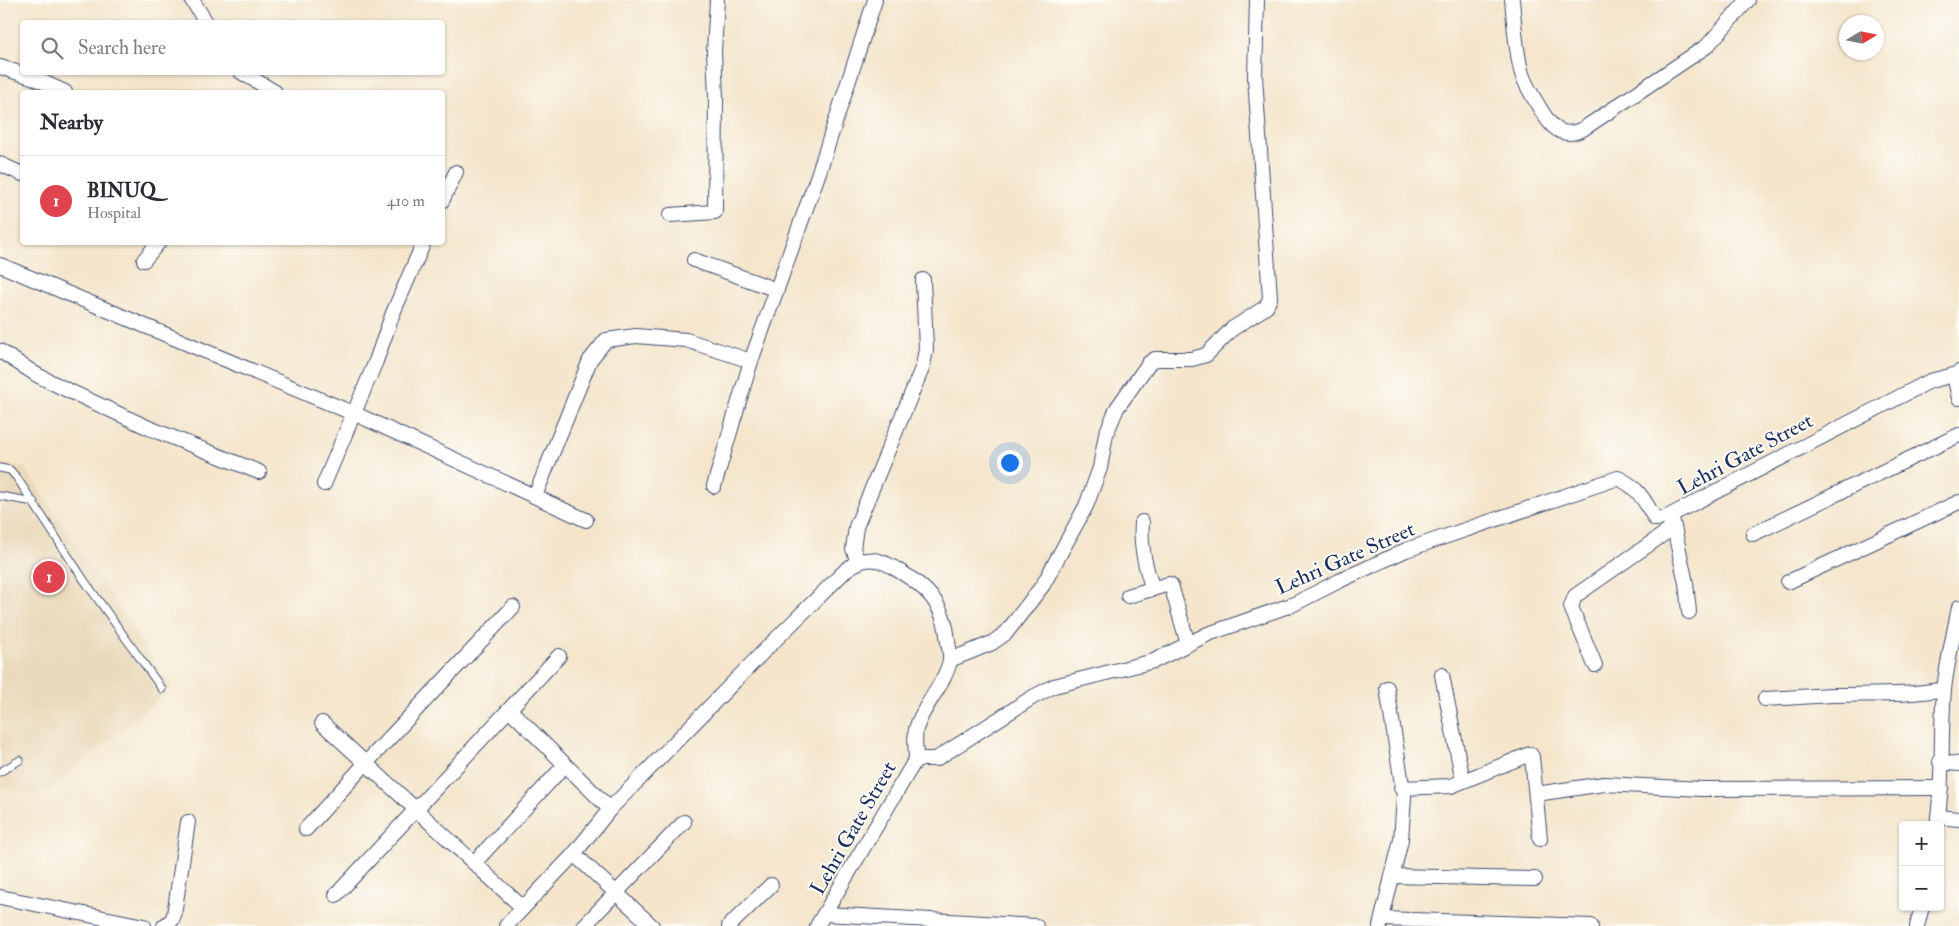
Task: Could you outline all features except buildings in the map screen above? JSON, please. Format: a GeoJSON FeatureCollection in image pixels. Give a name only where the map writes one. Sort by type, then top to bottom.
{"type":"FeatureCollection","features":[{"type":"Feature","properties":{"kind":"street"},"geometry":{"type":"LineString","coordinates":[[192,0],[205,20]]}},
{"type":"Feature","properties":{"kind":"street"},"geometry":{"type":"LineString","coordinates":[[670,215],[715,212],[716,97],[714,51],[717,0]]}},
{"type":"Feature","properties":{"kind":"street"},"geometry":{"type":"LineString","coordinates":[[714,486],[751,361],[818,175],[875,0]]}},
{"type":"Feature","properties":{"kind":"street"},"geometry":{"type":"LineString","coordinates":[[950,660],[992,643],[1006,633],[1043,585],[1086,506],[1100,468],[1106,434],[1118,408],[1149,363],[1154,359],[1192,358],[1206,355],[1232,329],[1266,307],[1270,298],[1255,77],[1257,0]]}},
{"type":"Feature","properties":{"kind":"street"},"geometry":{"type":"LineString","coordinates":[[1512,0],[1522,74],[1530,91],[1554,127],[1567,134],[1576,133],[1583,129],[1707,46],[1748,0]]}},
{"type":"Feature","properties":{"kind":"street"},"geometry":{"type":"LineString","coordinates":[[0,67],[20,74]]}},
{"type":"Feature","properties":{"kind":"street"},"geometry":{"type":"LineString","coordinates":[[23,75],[60,90]]}},
{"type":"Feature","properties":{"kind":"street"},"geometry":{"type":"LineString","coordinates":[[246,75],[272,90]]}},
{"type":"Feature","properties":{"kind":"street"},"geometry":{"type":"LineString","coordinates":[[0,164],[20,173]]}},
{"type":"Feature","properties":{"kind":"street"},"geometry":{"type":"LineString","coordinates":[[445,195],[456,172]]}},
{"type":"Feature","properties":{"kind":"street"},"geometry":{"type":"LineString","coordinates":[[144,260],[156,245]]}},
{"type":"Feature","properties":{"kind":"street"},"geometry":{"type":"LineString","coordinates":[[324,484],[423,245]]}},
{"type":"Feature","properties":{"kind":"street"},"geometry":{"type":"LineString","coordinates":[[694,260],[777,290]]}},
{"type":"Feature","properties":{"kind":"street"},"geometry":{"type":"LineString","coordinates":[[0,265],[354,413],[586,520]]}},
{"type":"Feature","properties":{"kind":"street"},"geometry":{"type":"LineString","coordinates":[[858,561],[854,549],[856,527],[923,366],[926,350],[923,280]]}},
{"type":"Feature","properties":{"kind":"street"},"geometry":{"type":"LineString","coordinates":[[535,496],[590,360],[606,340],[636,336],[686,340],[751,361]]}},
{"type":"Feature","properties":{"kind":"street"},"geometry":{"type":"LineString","coordinates":[[0,351],[37,375],[63,388],[149,428],[259,472]]}},
{"type":"Feature","properties":{"kind":"street"},"geometry":{"type":"LineString","coordinates":[[1957,374],[1959,398]]}},
{"type":"Feature","properties":{"kind":"street","name":"Lehri Gate Street"},"geometry":{"type":"LineString","coordinates":[[817,926],[826,914],[916,759],[936,760],[1033,697],[1054,686],[1154,661],[1208,634],[1294,604],[1406,550],[1618,478],[1629,483],[1638,492],[1655,520],[1673,521],[1930,381],[1957,374]]}},
{"type":"Feature","properties":{"kind":"street"},"geometry":{"type":"LineString","coordinates":[[1752,534],[1959,435]]}},
{"type":"Feature","properties":{"kind":"street"},"geometry":{"type":"LineString","coordinates":[[1788,582],[1959,502]]}},
{"type":"Feature","properties":{"kind":"street"},"geometry":{"type":"LineString","coordinates":[[1595,665],[1571,607],[1575,596],[1673,521],[1686,583],[1689,612]]}},
{"type":"Feature","properties":{"kind":"street"},"geometry":{"type":"LineString","coordinates":[[1142,522],[1141,540],[1145,565],[1152,589]]}},
{"type":"Feature","properties":{"kind":"street"},"geometry":{"type":"LineString","coordinates":[[506,926],[574,854],[610,809],[768,647],[847,569],[858,561],[871,558],[892,566],[918,582],[933,597],[947,624],[950,660],[937,689],[922,714],[916,731],[916,759]]}},
{"type":"Feature","properties":{"kind":"street"},"geometry":{"type":"LineString","coordinates":[[1128,596],[1168,584],[1171,585],[1188,644]]}},
{"type":"Feature","properties":{"kind":"street"},"geometry":{"type":"LineString","coordinates":[[306,829],[513,607]]}},
{"type":"Feature","properties":{"kind":"street"},"geometry":{"type":"LineString","coordinates":[[1959,607],[1954,667],[1944,689],[1937,821],[1959,819]]}},
{"type":"Feature","properties":{"kind":"street"},"geometry":{"type":"LineString","coordinates":[[336,895],[559,656]]}},
{"type":"Feature","properties":{"kind":"street"},"geometry":{"type":"LineString","coordinates":[[1442,675],[1464,781]]}},
{"type":"Feature","properties":{"kind":"street"},"geometry":{"type":"LineString","coordinates":[[1387,688],[1392,710],[1404,797],[1401,840],[1381,923],[1591,926]]}},
{"type":"Feature","properties":{"kind":"street"},"geometry":{"type":"LineString","coordinates":[[1765,699],[1832,695],[1866,696],[1929,692],[1944,689]]}},
{"type":"Feature","properties":{"kind":"street"},"geometry":{"type":"LineString","coordinates":[[510,710],[610,809]]}},
{"type":"Feature","properties":{"kind":"street"},"geometry":{"type":"LineString","coordinates":[[322,723],[523,908]]}},
{"type":"Feature","properties":{"kind":"street"},"geometry":{"type":"LineString","coordinates":[[1402,788],[1451,786],[1530,754],[1532,757],[1540,839]]}},
{"type":"Feature","properties":{"kind":"street"},"geometry":{"type":"LineString","coordinates":[[1940,762],[1959,764]]}},
{"type":"Feature","properties":{"kind":"street"},"geometry":{"type":"LineString","coordinates":[[474,863],[565,765]]}},
{"type":"Feature","properties":{"kind":"street"},"geometry":{"type":"LineString","coordinates":[[1536,794],[1604,784],[1702,789],[1940,788]]}},
{"type":"Feature","properties":{"kind":"street"},"geometry":{"type":"LineString","coordinates":[[164,926],[172,920],[174,915],[188,822]]}},
{"type":"Feature","properties":{"kind":"street"},"geometry":{"type":"LineString","coordinates":[[584,926],[684,822]]}},
{"type":"Feature","properties":{"kind":"street"},"geometry":{"type":"LineString","coordinates":[[574,854],[652,926]]}},
{"type":"Feature","properties":{"kind":"street"},"geometry":{"type":"LineString","coordinates":[[1392,876],[1535,879]]}},
{"type":"Feature","properties":{"kind":"street"},"geometry":{"type":"LineString","coordinates":[[730,926],[771,885]]}},
{"type":"Feature","properties":{"kind":"street"},"geometry":{"type":"LineString","coordinates":[[0,897],[144,926]]}},
{"type":"Feature","properties":{"kind":"street"},"geometry":{"type":"LineString","coordinates":[[1917,926],[1921,911]]}},
{"type":"Feature","properties":{"kind":"street"},"geometry":{"type":"LineString","coordinates":[[826,914],[854,914],[1036,926]]}},
{"type":"Feature","properties":{"kind":"lane"},"geometry":{"type":"LineString","coordinates":[[0,468],[14,473],[84,580],[162,689]]}},
{"type":"Feature","properties":{"kind":"lane"},"geometry":{"type":"LineString","coordinates":[[0,496],[34,502]]}},
{"type":"Feature","properties":{"kind":"lane"},"geometry":{"type":"LineString","coordinates":[[0,772],[20,760]]}},
{"type":"Feature","properties":{"kind":"shaded area"},"geometry":{"type":"Polygon","coordinates":[[[0,464],[24,467],[172,688],[41,796],[0,787],[0,464]]]}},
{"type":"Feature","properties":{"kind":"place","name":"BINUQ"},"geometry":{"type":"Point","coordinates":[49,577]}}]}
